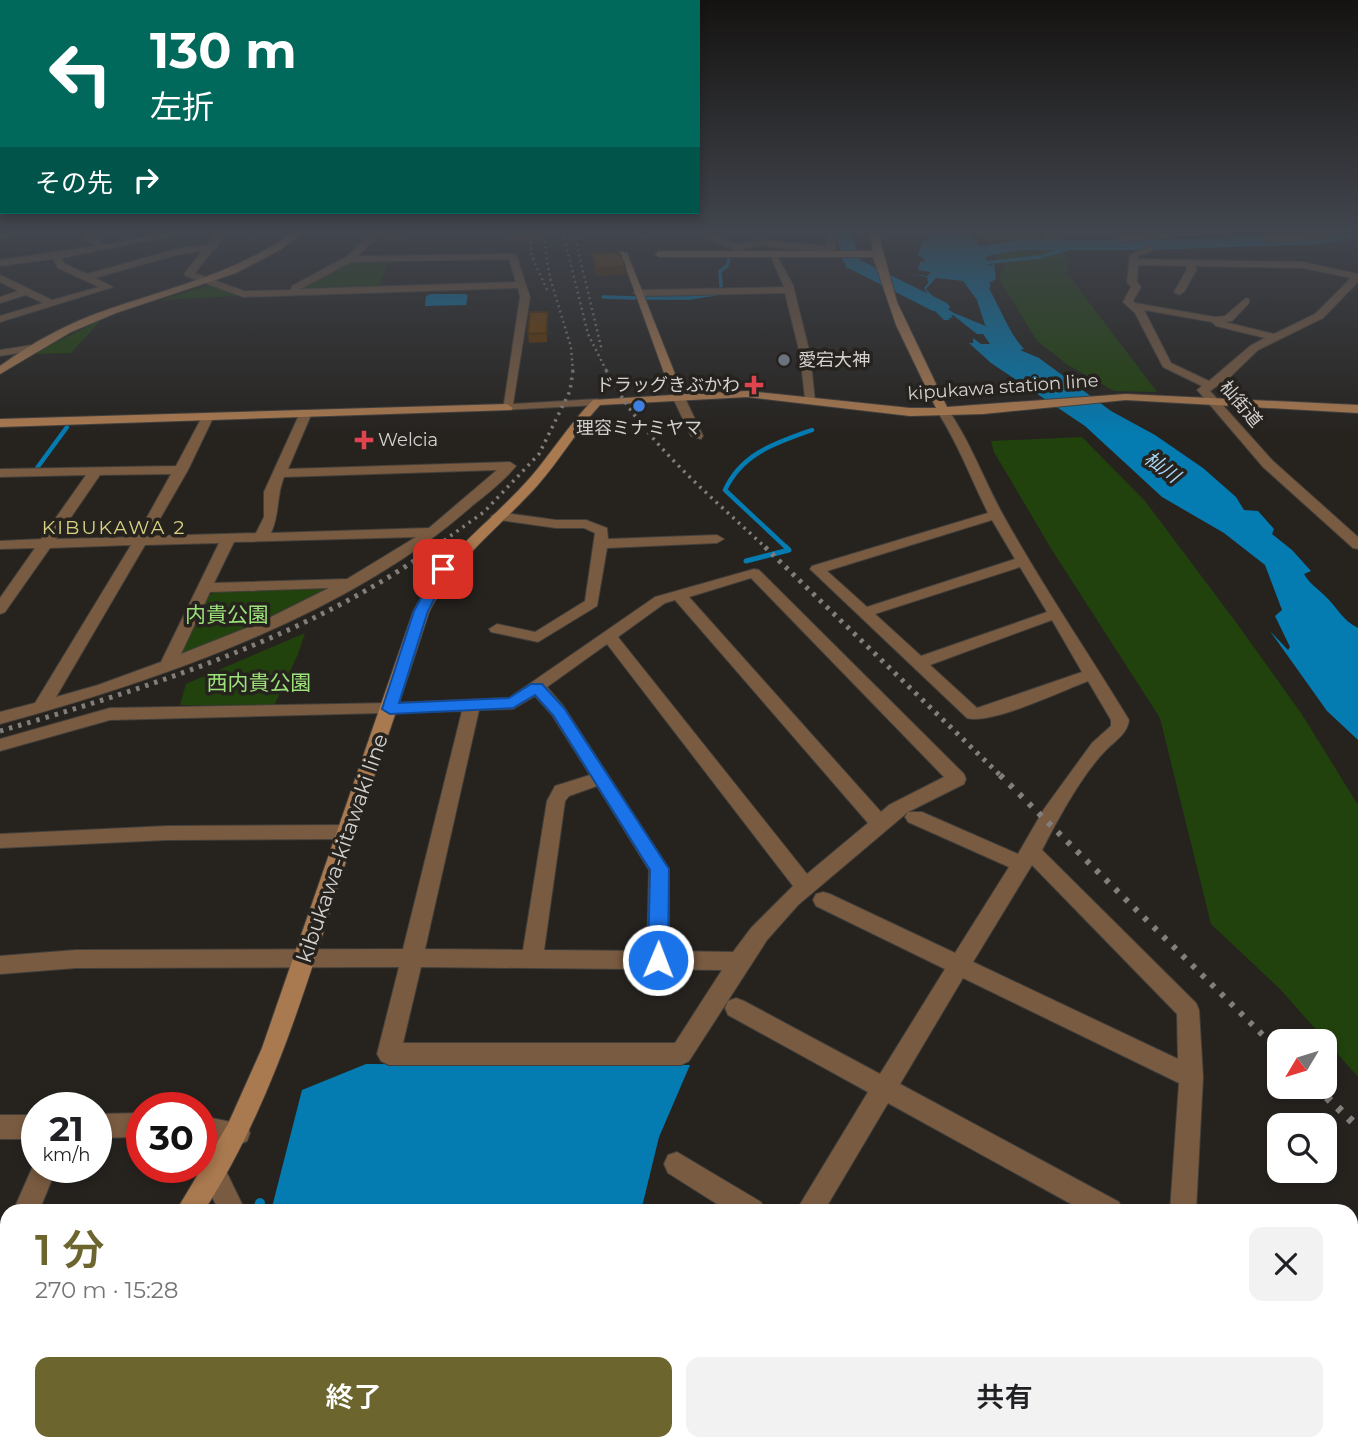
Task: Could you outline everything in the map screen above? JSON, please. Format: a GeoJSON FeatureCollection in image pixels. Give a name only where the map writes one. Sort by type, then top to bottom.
{"type":"FeatureCollection","features":[{"type":"Feature","properties":{"kind":"main road"},"geometry":{"type":"LineString","coordinates":[[0,371],[32,348],[103,315],[149,301]]}},
{"type":"Feature","properties":{"kind":"main road"},"geometry":{"type":"LineString","coordinates":[[597,402],[678,396],[641,301]]}},
{"type":"Feature","properties":{"kind":"main road"},"geometry":{"type":"LineString","coordinates":[[893,301],[950,411]]}},
{"type":"Feature","properties":{"kind":"main road","name":"kipukawa station line"},"geometry":{"type":"LineString","coordinates":[[678,396],[747,394],[910,412],[1103,398],[1162,397],[1358,408]]}},
{"type":"Feature","properties":{"kind":"main road","name":"kibukawa-kitawaki line"},"geometry":{"type":"LineString","coordinates":[[217,1172],[238,1133],[269,1057],[345,832],[390,709],[421,611],[433,585],[462,549],[532,483],[597,402]]}},
{"type":"Feature","properties":{"kind":"main road"},"geometry":{"type":"LineString","coordinates":[[0,423],[507,408]]}},
{"type":"Feature","properties":{"kind":"main road","name":"kibukawa-kitawaki line"},"geometry":{"type":"LineString","coordinates":[[194,1204],[210,1183]]}},
{"type":"Feature","properties":{"kind":"street"},"geometry":{"type":"LineString","coordinates":[[47,301],[52,303]]}},
{"type":"Feature","properties":{"kind":"street"},"geometry":{"type":"LineString","coordinates":[[0,319],[60,301]]}},
{"type":"Feature","properties":{"kind":"street"},"geometry":{"type":"LineString","coordinates":[[525,301],[507,408],[597,402]]}},
{"type":"Feature","properties":{"kind":"street"},"geometry":{"type":"LineString","coordinates":[[792,301],[805,354],[811,399]]}},
{"type":"Feature","properties":{"kind":"street"},"geometry":{"type":"LineString","coordinates":[[1129,301],[1135,306],[1167,365],[1210,386]]}},
{"type":"Feature","properties":{"kind":"street"},"geometry":{"type":"LineString","coordinates":[[1135,306],[1215,320],[1228,319],[1246,301]]}},
{"type":"Feature","properties":{"kind":"street","name":"杣街道"},"geometry":{"type":"LineString","coordinates":[[1335,301],[1320,316],[1273,337],[1245,355],[1226,375],[1203,390],[1268,464],[1358,545]]}},
{"type":"Feature","properties":{"kind":"street"},"geometry":{"type":"LineString","coordinates":[[1215,320],[1220,324],[1273,337]]}},
{"type":"Feature","properties":{"kind":"street"},"geometry":{"type":"LineString","coordinates":[[0,354],[32,348]]}},
{"type":"Feature","properties":{"kind":"street"},"geometry":{"type":"LineString","coordinates":[[678,396],[697,436]]}},
{"type":"Feature","properties":{"kind":"street"},"geometry":{"type":"LineString","coordinates":[[813,1204],[1051,814],[1098,747],[1119,728],[1120,720],[996,515],[971,467],[950,411]]}},
{"type":"Feature","properties":{"kind":"street"},"geometry":{"type":"LineString","coordinates":[[261,538],[271,517],[271,492],[305,415]]}},
{"type":"Feature","properties":{"kind":"street"},"geometry":{"type":"LineString","coordinates":[[41,707],[142,540],[182,470],[207,418]]}},
{"type":"Feature","properties":{"kind":"street"},"geometry":{"type":"LineString","coordinates":[[0,718],[104,689],[265,626],[350,583],[432,532],[465,507],[510,466],[279,473]]}},
{"type":"Feature","properties":{"kind":"street"},"geometry":{"type":"LineString","coordinates":[[0,473],[182,470]]}},
{"type":"Feature","properties":{"kind":"street"},"geometry":{"type":"LineString","coordinates":[[0,609],[96,471]]}},
{"type":"Feature","properties":{"kind":"street"},"geometry":{"type":"LineString","coordinates":[[996,515],[817,569],[973,714],[989,712],[1092,674]]}},
{"type":"Feature","properties":{"kind":"street"},"geometry":{"type":"LineString","coordinates":[[497,629],[538,636],[592,603],[602,531],[586,524],[556,524],[498,516]]}},
{"type":"Feature","properties":{"kind":"street"},"geometry":{"type":"LineString","coordinates":[[0,545],[432,532]]}},
{"type":"Feature","properties":{"kind":"street"},"geometry":{"type":"LineString","coordinates":[[168,665],[228,539]]}},
{"type":"Feature","properties":{"kind":"street"},"geometry":{"type":"LineString","coordinates":[[600,544],[718,539]]}},
{"type":"Feature","properties":{"kind":"street"},"geometry":{"type":"LineString","coordinates":[[863,612],[1024,561]]}},
{"type":"Feature","properties":{"kind":"street"},"geometry":{"type":"LineString","coordinates":[[0,745],[110,714],[390,709],[472,705],[513,703],[660,600],[754,573],[957,779],[896,810],[814,894],[758,934],[681,1054],[389,1054],[472,705]]}},
{"type":"Feature","properties":{"kind":"street"},"geometry":{"type":"LineString","coordinates":[[206,588],[350,583]]}},
{"type":"Feature","properties":{"kind":"street"},"geometry":{"type":"LineString","coordinates":[[678,595],[880,824]]}},
{"type":"Feature","properties":{"kind":"street"},"geometry":{"type":"LineString","coordinates":[[918,663],[1055,614]]}},
{"type":"Feature","properties":{"kind":"street"},"geometry":{"type":"LineString","coordinates":[[608,636],[814,894],[1191,1077]]}},
{"type":"Feature","properties":{"kind":"street"},"geometry":{"type":"LineString","coordinates":[[537,687],[558,711],[659,869],[658,960]]}},
{"type":"Feature","properties":{"kind":"street"},"geometry":{"type":"LineString","coordinates":[[532,959],[556,801],[562,791],[601,778]]}},
{"type":"Feature","properties":{"kind":"street"},"geometry":{"type":"LineString","coordinates":[[915,817],[1026,858],[1188,1010],[1191,1077],[1183,1204]]}},
{"type":"Feature","properties":{"kind":"street"},"geometry":{"type":"LineString","coordinates":[[0,841],[167,833],[345,832]]}},
{"type":"Feature","properties":{"kind":"street"},"geometry":{"type":"LineString","coordinates":[[2,967],[76,959],[304,957],[739,961]]}},
{"type":"Feature","properties":{"kind":"street"},"geometry":{"type":"LineString","coordinates":[[736,1008],[1097,1204]]}},
{"type":"Feature","properties":{"kind":"street"},"geometry":{"type":"LineString","coordinates":[[0,1127],[21,1127]]}},
{"type":"Feature","properties":{"kind":"street"},"geometry":{"type":"LineString","coordinates":[[217,1130],[238,1133]]}},
{"type":"Feature","properties":{"kind":"street"},"geometry":{"type":"LineString","coordinates":[[677,1164],[740,1204]]}},
{"type":"Feature","properties":{"kind":"street"},"geometry":{"type":"LineString","coordinates":[[217,1180],[229,1204]]}},
{"type":"Feature","properties":{"kind":"street"},"geometry":{"type":"LineString","coordinates":[[29,1204],[37,1183]]}},
{"type":"Feature","properties":{"kind":"green space"},"geometry":{"type":"Polygon","coordinates":[[[1012,301],[1088,301],[1157,392],[1114,391],[1068,365],[1037,341],[1012,301]]]}},
{"type":"Feature","properties":{"kind":"green space"},"geometry":{"type":"Polygon","coordinates":[[[101,320],[71,353],[32,354],[101,320]]]}},
{"type":"Feature","properties":{"kind":"green space"},"geometry":{"type":"Polygon","coordinates":[[[1082,437],[1145,501],[1238,625],[1301,713],[1358,805],[1358,1077],[1337,1053],[1337,1029],[1315,1029],[1280,989],[1211,924],[1160,718],[1052,550],[994,452],[991,441],[1082,437]]]}},
{"type":"Feature","properties":{"kind":"green space","name":"内貴公園"},"geometry":{"type":"Polygon","coordinates":[[[323,589],[321,593],[280,615],[181,655],[209,595],[218,591],[323,589]]]}},
{"type":"Feature","properties":{"kind":"green space","name":"西内貴公園"},"geometry":{"type":"Polygon","coordinates":[[[305,633],[274,706],[180,705],[186,684],[305,633]]]}},
{"type":"Feature","properties":{"kind":"water"},"geometry":{"type":"Polygon","coordinates":[[[426,301],[467,301],[466,305],[425,306],[426,301]]]}},
{"type":"Feature","properties":{"kind":"water","name":"杣川"},"geometry":{"type":"Polygon","coordinates":[[[922,301],[937,301],[954,313],[988,327],[977,301],[995,301],[1024,349],[1020,350],[1039,358],[1111,411],[1155,435],[1203,468],[1236,497],[1244,510],[1258,511],[1274,529],[1272,534],[1292,550],[1311,571],[1304,574],[1309,580],[1358,628],[1358,740],[1327,711],[1270,631],[1288,650],[1290,647],[1275,616],[1282,610],[1265,565],[1224,533],[1162,497],[1085,426],[991,363],[969,343],[973,343],[973,338],[981,344],[990,344],[983,334],[977,334],[953,315],[953,318],[948,318],[950,320],[944,320],[922,301]]]}},
{"type":"Feature","properties":{"kind":"water"},"geometry":{"type":"Polygon","coordinates":[[[366,1064],[690,1065],[659,1137],[643,1204],[273,1204],[302,1090],[366,1064]]]}},
{"type":"Feature","properties":{"kind":"building"},"geometry":{"type":"Polygon","coordinates":[[[530,312],[548,312],[546,333],[528,334],[530,312]]]}},
{"type":"Feature","properties":{"kind":"waterway"},"geometry":{"type":"LineString","coordinates":[[927,301],[940,307]]}},
{"type":"Feature","properties":{"kind":"waterway"},"geometry":{"type":"LineString","coordinates":[[37,468],[67,427]]}},
{"type":"Feature","properties":{"kind":"waterway"},"geometry":{"type":"LineString","coordinates":[[788,549],[725,490],[741,467],[761,451],[812,430]]}},
{"type":"Feature","properties":{"kind":"waterway"},"geometry":{"type":"LineString","coordinates":[[746,561],[788,549]]}},
{"type":"Feature","properties":{"kind":"railway"},"geometry":{"type":"LineString","coordinates":[[557,301],[571,347],[573,371]]}},
{"type":"Feature","properties":{"kind":"railway"},"geometry":{"type":"LineString","coordinates":[[580,301],[588,334],[606,370]]}},
{"type":"Feature","properties":{"kind":"railway"},"geometry":{"type":"LineString","coordinates":[[590,301],[602,351]]}},
{"type":"Feature","properties":{"kind":"railway"},"geometry":{"type":"LineString","coordinates":[[606,370],[621,396],[658,444],[767,549]]}},
{"type":"Feature","properties":{"kind":"railway"},"geometry":{"type":"LineString","coordinates":[[432,549],[484,512],[539,454],[570,391],[573,371]]}},
{"type":"Feature","properties":{"kind":"railway"},"geometry":{"type":"LineString","coordinates":[[0,731],[112,697],[225,657],[335,607],[386,579],[434,547]]}},
{"type":"Feature","properties":{"kind":"railway"},"geometry":{"type":"LineString","coordinates":[[765,547],[1002,777]]}},
{"type":"Feature","properties":{"kind":"railway"},"geometry":{"type":"LineString","coordinates":[[1000,775],[1267,1039]]}},
{"type":"Feature","properties":{"kind":"railway"},"geometry":{"type":"LineString","coordinates":[[1329,1099],[1358,1127]]}},
{"type":"Feature","properties":{"kind":"place","name":"愛宕大神"},"geometry":{"type":"Point","coordinates":[784,360]}},
{"type":"Feature","properties":{"kind":"place","name":"ドラッグきぶかわ"},"geometry":{"type":"Point","coordinates":[754,385]}},
{"type":"Feature","properties":{"kind":"place","name":"理容ミナミヤマ"},"geometry":{"type":"Point","coordinates":[639,406]}},
{"type":"Feature","properties":{"kind":"place","name":"Welcia"},"geometry":{"type":"Point","coordinates":[364,440]}},
{"type":"Feature","properties":{"kind":"district","name":"KIBUKAWA 2"},"geometry":{"type":"Point","coordinates":[114,527]}},
{"type":"Feature","properties":{"kind":"route"},"geometry":{"type":"LineString","coordinates":[[443,569],[421,611],[390,709],[513,703],[537,687],[558,711],[659,869],[658,960]]}}]}
